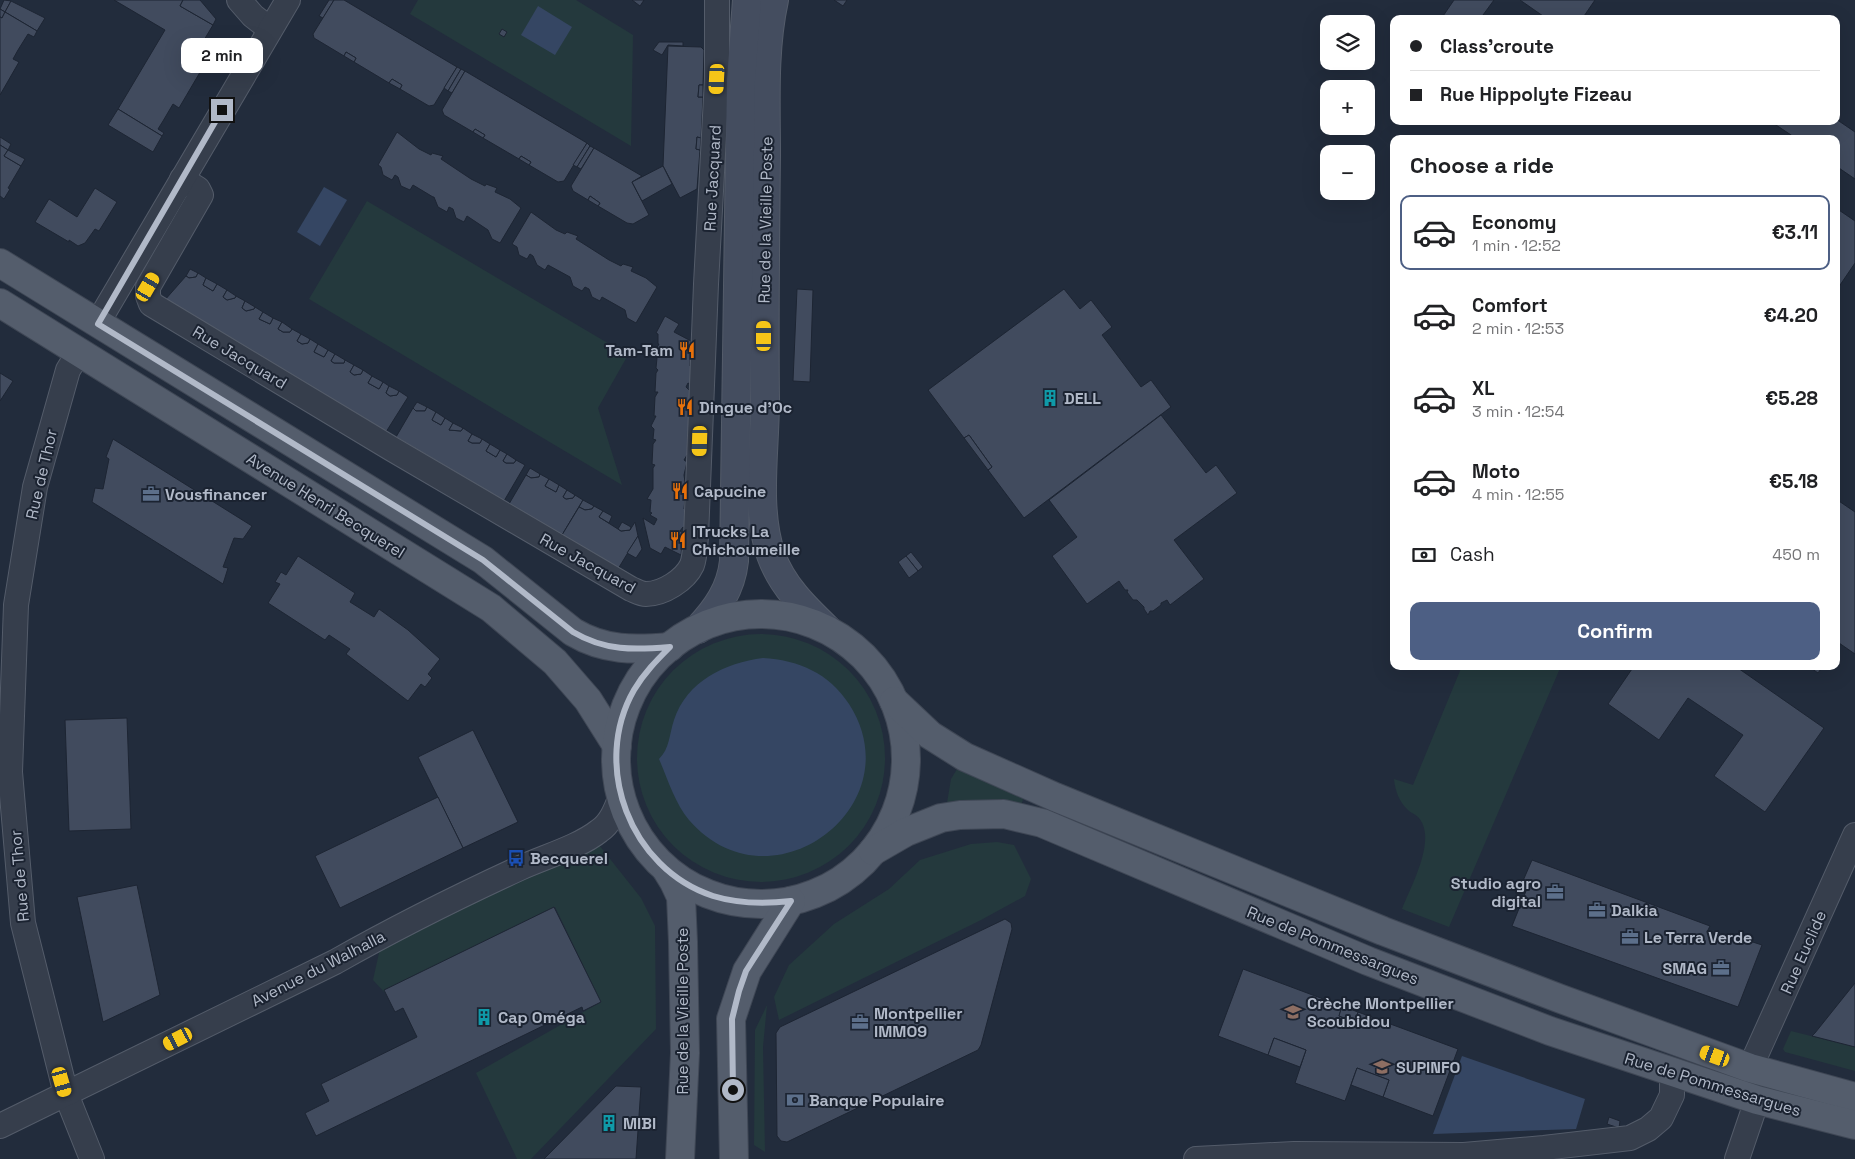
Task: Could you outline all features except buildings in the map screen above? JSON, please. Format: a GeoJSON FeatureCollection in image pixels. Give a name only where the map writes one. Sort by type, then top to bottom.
{"type":"FeatureCollection","features":[{"type":"Feature","properties":{"kind":"main road","name":"Rue de la Vieille Poste"},"geometry":{"type":"LineString","coordinates":[[698,630],[716,610],[732,577],[734,561],[741,89],[747,0]]}},
{"type":"Feature","properties":{"kind":"main road","name":"Rue de la Vieille Poste"},"geometry":{"type":"LineString","coordinates":[[774,0],[771,14],[766,79],[764,529],[771,556],[796,599],[828,630]]}},
{"type":"Feature","properties":{"kind":"main road"},"geometry":{"type":"LineString","coordinates":[[0,263],[483,560],[573,632],[587,640],[616,648],[645,649],[670,647]]}},
{"type":"Feature","properties":{"kind":"main road","name":"Avenue Henri Becquerel"},"geometry":{"type":"LineString","coordinates":[[0,303],[491,608],[555,662],[588,700],[617,746]]}},
{"type":"Feature","properties":{"kind":"main road"},"geometry":{"type":"LineString","coordinates":[[764,614],[806,621],[828,630],[845,640],[865,658],[882,678],[894,701],[905,739],[905,779],[894,817],[873,851],[850,874],[822,891],[791,901],[764,904],[737,902],[711,895],[686,884],[665,868],[650,853],[627,816],[621,796],[617,772],[617,746],[623,718],[634,691],[650,667],[670,647],[698,630],[731,618],[764,614]]}},
{"type":"Feature","properties":{"kind":"main road","name":"Rue de Pommessargues"},"geometry":{"type":"LineString","coordinates":[[894,701],[930,735],[965,756],[1046,793],[1383,931],[1561,999],[1750,1068],[1855,1097]]}},
{"type":"Feature","properties":{"kind":"main road","name":"Rue de Pommessargues"},"geometry":{"type":"LineString","coordinates":[[873,851],[906,832],[941,818],[960,815],[1004,814],[1042,823],[1368,961],[1550,1031],[1757,1100],[1855,1125]]}},
{"type":"Feature","properties":{"kind":"main road","name":"Rue de la Vieille Poste"},"geometry":{"type":"LineString","coordinates":[[665,868],[674,882],[680,897],[683,942],[685,1053],[680,1159]]}},
{"type":"Feature","properties":{"kind":"main road"},"geometry":{"type":"LineString","coordinates":[[734,1159],[732,1019],[746,971],[791,901]]}},
{"type":"Feature","properties":{"kind":"street"},"geometry":{"type":"LineString","coordinates":[[239,0],[253,16],[270,29]]}},
{"type":"Feature","properties":{"kind":"street"},"geometry":{"type":"LineString","coordinates":[[98,324],[288,0]]}},
{"type":"Feature","properties":{"kind":"street","name":"Rue Jacquard"},"geometry":{"type":"LineString","coordinates":[[182,179],[198,189],[201,195],[148,287],[148,296],[151,304],[631,589],[645,594],[656,592],[670,587],[681,579],[692,564],[696,537],[706,284],[717,79],[717,0]]}},
{"type":"Feature","properties":{"kind":"street","name":"Rue de Thor"},"geometry":{"type":"LineString","coordinates":[[79,352],[68,370],[35,487],[16,605],[7,640],[10,772],[23,923],[66,1094],[92,1159]]}},
{"type":"Feature","properties":{"kind":"street","name":"Avenue du Walhalla"},"geometry":{"type":"LineString","coordinates":[[0,1126],[336,962],[383,936],[511,872],[587,839],[606,825],[616,810],[621,796]]}},
{"type":"Feature","properties":{"kind":"street","name":"Rue Euclide"},"geometry":{"type":"LineString","coordinates":[[1750,1068],[1855,836]]}},
{"type":"Feature","properties":{"kind":"street"},"geometry":{"type":"LineString","coordinates":[[1196,1159],[1294,1154],[1464,1155],[1630,1138],[1648,1129],[1660,1118],[1672,1095],[1672,1073]]}},
{"type":"Feature","properties":{"kind":"street"},"geometry":{"type":"LineString","coordinates":[[1737,1159],[1757,1100]]}},
{"type":"Feature","properties":{"kind":"green space"},"geometry":{"type":"Polygon","coordinates":[[[418,0],[576,0],[633,35],[631,146],[410,14],[418,0]]]}},
{"type":"Feature","properties":{"kind":"green space"},"geometry":{"type":"Polygon","coordinates":[[[367,201],[628,355],[598,408],[622,485],[309,299],[367,201]]]}},
{"type":"Feature","properties":{"kind":"green space"},"geometry":{"type":"Polygon","coordinates":[[[761,634],[797,640],[819,649],[839,662],[857,680],[870,700],[879,722],[885,758],[879,794],[870,816],[857,836],[839,854],[819,867],[797,876],[761,882],[725,876],[703,867],[683,854],[665,836],[652,816],[643,794],[637,758],[643,722],[652,700],[665,680],[683,662],[703,649],[725,640],[761,634]]]}},
{"type":"Feature","properties":{"kind":"green space"},"geometry":{"type":"Polygon","coordinates":[[[1460,670],[1559,670],[1449,927],[1402,909],[1421,862],[1425,837],[1423,826],[1418,817],[1408,810],[1400,800],[1396,792],[1394,779],[1413,785],[1460,670]]]}},
{"type":"Feature","properties":{"kind":"green space"},"geometry":{"type":"Polygon","coordinates":[[[959,766],[1024,796],[1021,806],[990,801],[947,803],[951,779],[959,766]]]}},
{"type":"Feature","properties":{"kind":"green space"},"geometry":{"type":"Polygon","coordinates":[[[997,842],[1014,845],[1031,879],[1025,896],[981,920],[779,1020],[774,997],[789,965],[834,924],[889,889],[920,860],[971,844],[997,842]]]}},
{"type":"Feature","properties":{"kind":"green space"},"geometry":{"type":"Polygon","coordinates":[[[599,845],[641,898],[655,926],[656,1029],[531,1159],[517,1159],[476,1073],[601,1002],[555,907],[385,990],[386,994],[373,980],[383,935],[599,845]]]}},
{"type":"Feature","properties":{"kind":"green space"},"geometry":{"type":"Polygon","coordinates":[[[767,1005],[763,1047],[765,1152],[754,1145],[755,1030],[767,1005]]]}},
{"type":"Feature","properties":{"kind":"green space"},"geometry":{"type":"Polygon","coordinates":[[[1791,1031],[1855,1047],[1855,1071],[1785,1052],[1783,1049],[1791,1031]]]}},
{"type":"Feature","properties":{"kind":"water"},"geometry":{"type":"Polygon","coordinates":[[[538,6],[572,27],[555,55],[521,35],[538,6]]]}},
{"type":"Feature","properties":{"kind":"water"},"geometry":{"type":"Polygon","coordinates":[[[324,187],[347,200],[320,246],[297,232],[324,187]]]}},
{"type":"Feature","properties":{"kind":"water"},"geometry":{"type":"Polygon","coordinates":[[[763,658],[776,659],[812,670],[822,676],[841,693],[849,704],[864,742],[863,778],[849,810],[824,836],[793,852],[757,856],[722,846],[689,820],[676,799],[659,759],[667,746],[680,706],[698,685],[709,676],[735,664],[763,658]]]}},
{"type":"Feature","properties":{"kind":"water"},"geometry":{"type":"Polygon","coordinates":[[[1462,1056],[1585,1099],[1576,1129],[1433,1134],[1462,1056]]]}},
{"type":"Feature","properties":{"kind":"place","name":"Tam-Tam"},"geometry":{"type":"Point","coordinates":[687,350]}},
{"type":"Feature","properties":{"kind":"place","name":"DELL"},"geometry":{"type":"Point","coordinates":[1050,398]}},
{"type":"Feature","properties":{"kind":"place","name":"Dingue d'Oc"},"geometry":{"type":"Point","coordinates":[685,407]}},
{"type":"Feature","properties":{"kind":"place","name":"Capucine"},"geometry":{"type":"Point","coordinates":[680,491]}},
{"type":"Feature","properties":{"kind":"place","name":"Vousfinancer"},"geometry":{"type":"Point","coordinates":[151,494]}},
{"type":"Feature","properties":{"kind":"place","name":"ITrucks La Chichoumeille"},"geometry":{"type":"Point","coordinates":[678,540]}},
{"type":"Feature","properties":{"kind":"place","name":"Becquerel"},"geometry":{"type":"Point","coordinates":[516,858]}},
{"type":"Feature","properties":{"kind":"place","name":"Studio agro digital"},"geometry":{"type":"Point","coordinates":[1555,892]}},
{"type":"Feature","properties":{"kind":"place","name":"Dalkia"},"geometry":{"type":"Point","coordinates":[1597,910]}},
{"type":"Feature","properties":{"kind":"place","name":"Le Terra Verde"},"geometry":{"type":"Point","coordinates":[1630,937]}},
{"type":"Feature","properties":{"kind":"place","name":"SMAG"},"geometry":{"type":"Point","coordinates":[1721,968]}},
{"type":"Feature","properties":{"kind":"place","name":"Crèche Montpellier Scoubidou"},"geometry":{"type":"Point","coordinates":[1293,1012]}},
{"type":"Feature","properties":{"kind":"place","name":"Cap Oméga"},"geometry":{"type":"Point","coordinates":[484,1017]}},
{"type":"Feature","properties":{"kind":"place","name":"Montpellier IMMO9"},"geometry":{"type":"Point","coordinates":[860,1022]}},
{"type":"Feature","properties":{"kind":"place","name":"SUPINFO"},"geometry":{"type":"Point","coordinates":[1382,1067]}},
{"type":"Feature","properties":{"kind":"place","name":"Banque Populaire"},"geometry":{"type":"Point","coordinates":[795,1100]}},
{"type":"Feature","properties":{"kind":"place","name":"MIBI"},"geometry":{"type":"Point","coordinates":[609,1123]}},
{"type":"Feature","properties":{"kind":"route"},"geometry":{"type":"LineString","coordinates":[[222,110],[98,324],[483,560],[573,632],[587,640],[616,648],[645,649],[670,647],[650,667],[634,691],[623,718],[617,746],[617,772],[627,816],[650,853],[665,868],[686,884],[711,895],[737,902],[764,904],[791,901],[746,971],[739,991],[732,1019],[733,1090]]}}]}
